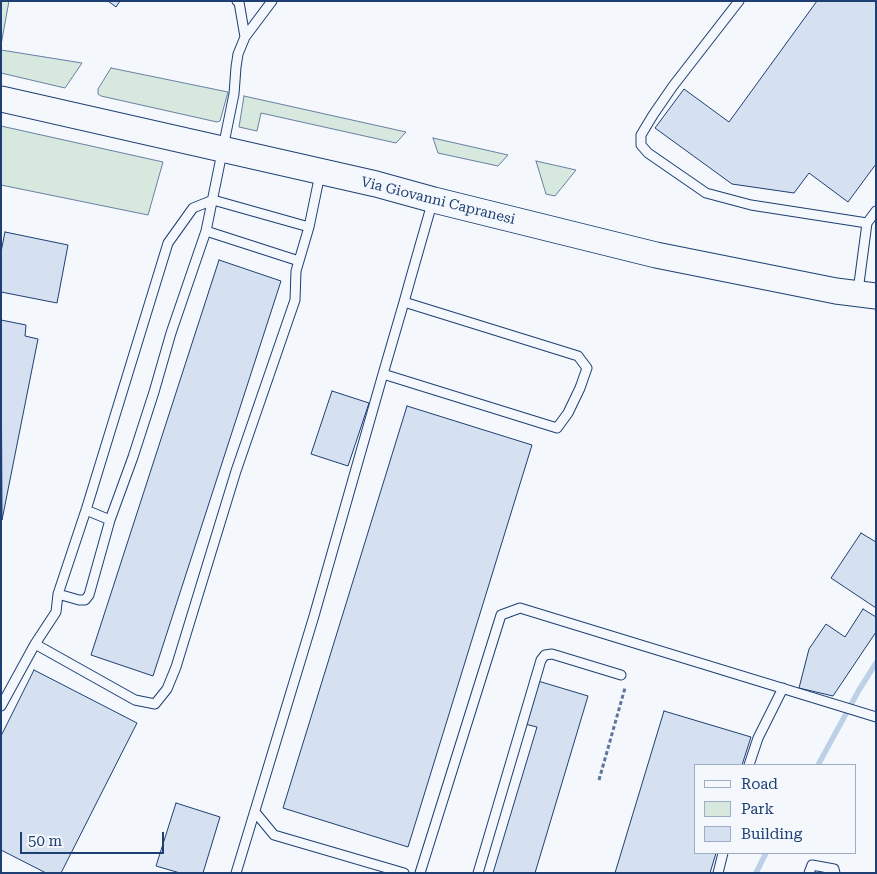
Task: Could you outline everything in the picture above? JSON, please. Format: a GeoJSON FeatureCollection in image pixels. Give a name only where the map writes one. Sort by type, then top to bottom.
{"type":"FeatureCollection","features":[{"type":"Feature","properties":{"kind":"street","name":"Via Giovanni Capranesi"},"geometry":{"type":"LineString","coordinates":[[1,99],[376,184],[656,255],[867,295]]}},
{"type":"Feature","properties":{"kind":"lane"},"geometry":{"type":"LineString","coordinates":[[237,1],[239,2],[245,37]]}},
{"type":"Feature","properties":{"kind":"lane"},"geometry":{"type":"LineString","coordinates":[[58,594],[79,600],[85,600],[88,595],[110,520],[133,457],[171,333],[206,231],[236,86],[237,60],[245,37],[272,1]]}},
{"type":"Feature","properties":{"kind":"lane"},"geometry":{"type":"LineString","coordinates":[[739,1],[653,114],[641,136],[641,145],[648,153],[706,193],[751,205],[867,223]]}},
{"type":"Feature","properties":{"kind":"lane"},"geometry":{"type":"LineString","coordinates":[[34,644],[135,700],[155,704],[167,689],[176,667],[236,471],[295,300],[296,271],[309,227],[321,172]]}},
{"type":"Feature","properties":{"kind":"lane"},"geometry":{"type":"LineString","coordinates":[[1,706],[34,644],[56,612],[58,594],[86,510],[168,243],[193,208],[213,200],[309,227]]}},
{"type":"Feature","properties":{"kind":"lane"},"geometry":{"type":"LineString","coordinates":[[236,873],[314,616],[434,200]]}},
{"type":"Feature","properties":{"kind":"lane"},"geometry":{"type":"LineString","coordinates":[[867,295],[867,223],[876,211]]}},
{"type":"Feature","properties":{"kind":"lane"},"geometry":{"type":"LineString","coordinates":[[206,231],[299,261]]}},
{"type":"Feature","properties":{"kind":"lane"},"geometry":{"type":"LineString","coordinates":[[383,374],[557,428],[568,413],[587,368],[578,356],[404,302]]}},
{"type":"Feature","properties":{"kind":"lane"},"geometry":{"type":"LineString","coordinates":[[86,510],[110,520]]}},
{"type":"Feature","properties":{"kind":"lane"},"geometry":{"type":"LineString","coordinates":[[420,873],[501,615],[520,608],[876,716]]}},
{"type":"Feature","properties":{"kind":"lane"},"geometry":{"type":"LineString","coordinates":[[478,873],[541,660],[545,655],[552,654],[624,678]]}},
{"type":"Feature","properties":{"kind":"lane"},"geometry":{"type":"LineString","coordinates":[[749,764],[758,738],[783,688]]}},
{"type":"Feature","properties":{"kind":"lane"},"geometry":{"type":"LineString","coordinates":[[255,812],[274,835],[404,873]]}},
{"type":"Feature","properties":{"kind":"lane"},"geometry":{"type":"LineString","coordinates":[[718,873],[723,854]]}},
{"type":"Feature","properties":{"kind":"lane"},"geometry":{"type":"LineString","coordinates":[[809,873],[812,864],[834,869],[835,873]]}},
{"type":"Feature","properties":{"kind":"path"},"geometry":{"type":"LineString","coordinates":[[599,780],[624,678]]}},
{"type":"Feature","properties":{"kind":"green space"},"geometry":{"type":"Polygon","coordinates":[[[1,1],[9,1],[1,45],[1,1]]]}},
{"type":"Feature","properties":{"kind":"green space"},"geometry":{"type":"Polygon","coordinates":[[[1,50],[82,63],[65,88],[1,73],[1,50]]]}},
{"type":"Feature","properties":{"kind":"green space"},"geometry":{"type":"Polygon","coordinates":[[[111,68],[228,92],[220,121],[217,122],[101,96],[98,94],[98,89],[111,68]]]}},
{"type":"Feature","properties":{"kind":"green space"},"geometry":{"type":"Polygon","coordinates":[[[244,96],[406,132],[396,143],[261,113],[257,131],[239,127],[244,96]]]}},
{"type":"Feature","properties":{"kind":"green space"},"geometry":{"type":"Polygon","coordinates":[[[1,126],[163,162],[148,215],[1,185],[1,126]]]}},
{"type":"Feature","properties":{"kind":"green space"},"geometry":{"type":"Polygon","coordinates":[[[433,138],[508,155],[498,166],[438,153],[433,138]]]}},
{"type":"Feature","properties":{"kind":"green space"},"geometry":{"type":"Polygon","coordinates":[[[536,161],[576,170],[555,196],[546,194],[536,161]]]}},
{"type":"Feature","properties":{"kind":"building"},"geometry":{"type":"Polygon","coordinates":[[[108,1],[120,1],[116,7],[108,1]]]}},
{"type":"Feature","properties":{"kind":"building"},"geometry":{"type":"Polygon","coordinates":[[[817,1],[876,1],[876,164],[848,202],[809,173],[794,193],[732,184],[655,128],[684,89],[729,122],[817,1]]]}},
{"type":"Feature","properties":{"kind":"building"},"geometry":{"type":"Polygon","coordinates":[[[5,232],[68,245],[57,303],[1,292],[1,252],[5,232]]]}},
{"type":"Feature","properties":{"kind":"building"},"geometry":{"type":"Polygon","coordinates":[[[219,260],[281,281],[153,676],[91,655],[219,260]]]}},
{"type":"Feature","properties":{"kind":"building"},"geometry":{"type":"Polygon","coordinates":[[[1,320],[26,325],[25,336],[38,339],[2,520],[1,320]]]}},
{"type":"Feature","properties":{"kind":"building"},"geometry":{"type":"Polygon","coordinates":[[[332,391],[369,403],[348,466],[311,454],[332,391]]]}},
{"type":"Feature","properties":{"kind":"building"},"geometry":{"type":"Polygon","coordinates":[[[407,406],[532,445],[408,847],[283,808],[407,406]]]}},
{"type":"Feature","properties":{"kind":"building"},"geometry":{"type":"Polygon","coordinates":[[[861,533],[876,542],[876,608],[831,578],[861,533]]]}},
{"type":"Feature","properties":{"kind":"building"},"geometry":{"type":"Polygon","coordinates":[[[863,609],[876,617],[876,632],[833,696],[799,688],[809,649],[826,624],[845,637],[863,609]]]}},
{"type":"Feature","properties":{"kind":"building"},"geometry":{"type":"Polygon","coordinates":[[[34,670],[137,723],[61,873],[46,873],[1,850],[1,736],[34,670]]]}},
{"type":"Feature","properties":{"kind":"building"},"geometry":{"type":"Polygon","coordinates":[[[538,681],[588,696],[535,873],[493,873],[537,727],[525,724],[538,681]]]}},
{"type":"Feature","properties":{"kind":"building"},"geometry":{"type":"Polygon","coordinates":[[[664,711],[751,737],[742,764],[694,764],[694,854],[716,854],[710,873],[615,873],[664,711]]]}},
{"type":"Feature","properties":{"kind":"building"},"geometry":{"type":"Polygon","coordinates":[[[176,803],[220,817],[203,873],[180,873],[156,866],[176,803]]]}},
{"type":"Feature","properties":{"kind":"waterway"},"geometry":{"type":"LineString","coordinates":[[819,764],[876,663]]}},
{"type":"Feature","properties":{"kind":"waterway"},"geometry":{"type":"LineString","coordinates":[[756,873],[766,854]]}}]}
